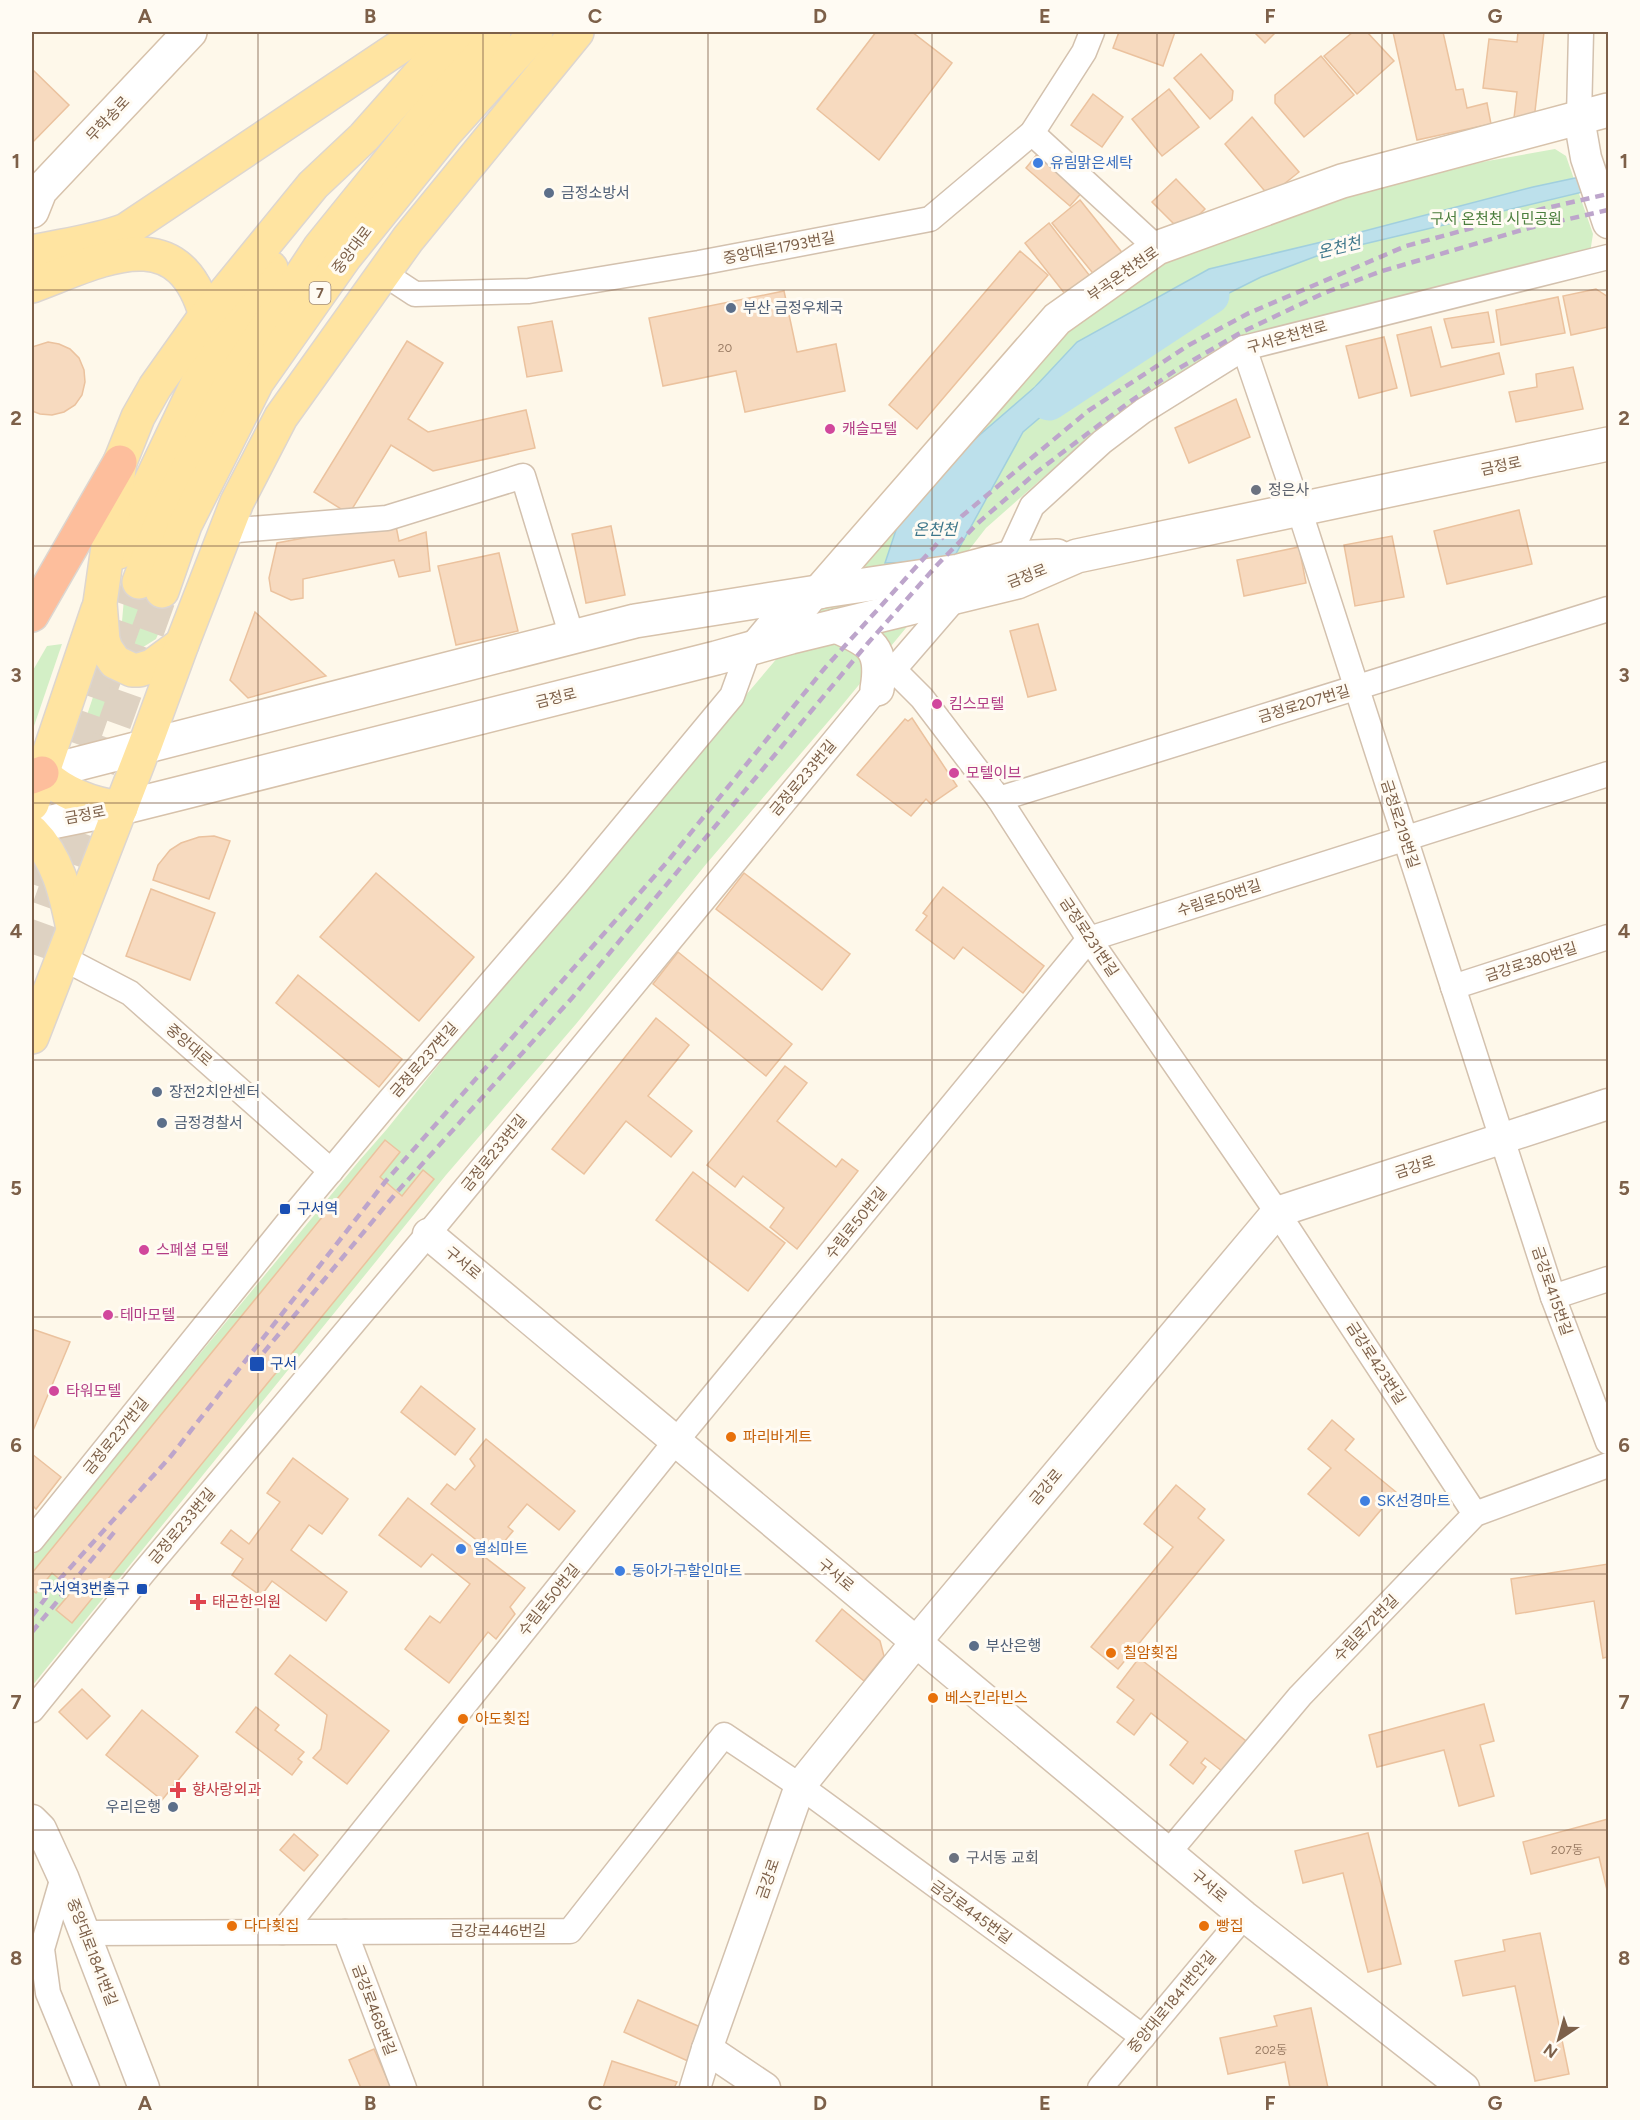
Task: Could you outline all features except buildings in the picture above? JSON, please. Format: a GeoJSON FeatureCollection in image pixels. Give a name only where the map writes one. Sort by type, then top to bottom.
{"type":"FeatureCollection","features":[{"type":"Feature","properties":{"kind":"highway"},"geometry":{"type":"LineString","coordinates":[[32,615],[120,462]]}},
{"type":"Feature","properties":{"kind":"main road","name":"무학송로"},"geometry":{"type":"LineString","coordinates":[[34,200],[190,32]]}},
{"type":"Feature","properties":{"kind":"main road"},"geometry":{"type":"LineString","coordinates":[[32,252],[81,244],[126,230],[422,32]]}},
{"type":"Feature","properties":{"kind":"main road"},"geometry":{"type":"LineString","coordinates":[[182,644],[158,663],[146,669],[132,670],[120,665],[110,656],[103,640],[100,603],[120,462],[138,417],[179,351],[313,185],[364,137],[457,32]]}},
{"type":"Feature","properties":{"kind":"main road","name":"중앙대로"},"geometry":{"type":"LineString","coordinates":[[494,32],[320,247],[235,375],[163,518],[151,586],[185,525],[257,382],[345,257],[446,132],[536,32]]}},
{"type":"Feature","properties":{"kind":"main road"},"geometry":{"type":"LineString","coordinates":[[36,1025],[237,502],[281,417],[408,239],[577,32]]}},
{"type":"Feature","properties":{"kind":"main road","name":"부곡온천천로"},"geometry":{"type":"LineString","coordinates":[[825,591],[1058,319],[1157,248],[1342,181],[1593,114]]}},
{"type":"Feature","properties":{"kind":"main road"},"geometry":{"type":"LineString","coordinates":[[32,804],[37,775],[130,525],[207,363],[262,279],[335,186],[364,137]]}},
{"type":"Feature","properties":{"kind":"main road"},"geometry":{"type":"LineString","coordinates":[[32,286],[117,256],[159,257],[176,264],[187,273],[197,288],[206,316]]}},
{"type":"Feature","properties":{"kind":"main road","name":"금정로"},"geometry":{"type":"LineString","coordinates":[[37,775],[145,745],[230,726],[635,621],[825,591],[950,590],[1017,582],[1077,556],[1608,444]]}},
{"type":"Feature","properties":{"kind":"main road","name":"금정로"},"geometry":{"type":"LineString","coordinates":[[32,826],[121,808],[836,626],[950,590],[1008,558],[1077,556]]}},
{"type":"Feature","properties":{"kind":"main road"},"geometry":{"type":"LineString","coordinates":[[836,626],[858,636],[874,648],[885,679]]}},
{"type":"Feature","properties":{"kind":"main road"},"geometry":{"type":"LineString","coordinates":[[37,775],[87,801],[121,808]]}},
{"type":"Feature","properties":{"kind":"main road"},"geometry":{"type":"LineString","coordinates":[[32,832],[52,859],[67,898],[68,944]]}},
{"type":"Feature","properties":{"kind":"main road"},"geometry":{"type":"LineString","coordinates":[[32,978],[40,987],[36,1025]]}},
{"type":"Feature","properties":{"kind":"street","name":"중앙대로1793번길"},"geometry":{"type":"LineString","coordinates":[[383,273],[415,294],[529,291],[699,263],[930,219],[1032,133],[1084,52],[1092,32]]}},
{"type":"Feature","properties":{"kind":"street"},"geometry":{"type":"LineString","coordinates":[[1581,32],[1593,114],[1586,158],[1608,223]]}},
{"type":"Feature","properties":{"kind":"street"},"geometry":{"type":"LineString","coordinates":[[1032,133],[1157,248]]}},
{"type":"Feature","properties":{"kind":"street","name":"구서온천천로"},"geometry":{"type":"LineString","coordinates":[[1008,558],[1032,506],[1102,442],[1143,411],[1244,348],[1608,257]]}},
{"type":"Feature","properties":{"kind":"street","name":"금정로219번길"},"geometry":{"type":"LineString","coordinates":[[1244,348],[1299,509],[1501,1138]]}},
{"type":"Feature","properties":{"kind":"street"},"geometry":{"type":"LineString","coordinates":[[226,531],[387,518],[523,476],[572,637]]}},
{"type":"Feature","properties":{"kind":"street","name":"금정로233번길"},"geometry":{"type":"LineString","coordinates":[[32,1710],[143,1573],[428,1234],[885,679],[950,590]]}},
{"type":"Feature","properties":{"kind":"street","name":"금정로237번길"},"geometry":{"type":"LineString","coordinates":[[32,1540],[331,1171],[575,885],[732,696],[749,649],[769,625],[800,615],[825,591]]}},
{"type":"Feature","properties":{"kind":"street","name":"금정로207번길"},"geometry":{"type":"LineString","coordinates":[[999,799],[1608,609]]}},
{"type":"Feature","properties":{"kind":"street","name":"금정로231번길"},"geometry":{"type":"LineString","coordinates":[[885,679],[922,698],[999,799],[1089,939],[1277,1212]]}},
{"type":"Feature","properties":{"kind":"street","name":"수림로50번길"},"geometry":{"type":"LineString","coordinates":[[282,1932],[676,1441],[1089,939],[1608,774]]}},
{"type":"Feature","properties":{"kind":"street","name":"금강로380번길"},"geometry":{"type":"LineString","coordinates":[[1453,987],[1608,937]]}},
{"type":"Feature","properties":{"kind":"street","name":"중앙대로"},"geometry":{"type":"LineString","coordinates":[[68,944],[130,993],[331,1171]]}},
{"type":"Feature","properties":{"kind":"street","name":"금강로"},"geometry":{"type":"LineString","coordinates":[[695,2088],[800,1786],[916,1642],[1277,1212],[1608,1104]]}},
{"type":"Feature","properties":{"kind":"street","name":"금강로415번길"},"geometry":{"type":"LineString","coordinates":[[1501,1138],[1553,1298],[1608,1442]]}},
{"type":"Feature","properties":{"kind":"street","name":"금강로423번길"},"geometry":{"type":"LineString","coordinates":[[1277,1212],[1475,1514]]}},
{"type":"Feature","properties":{"kind":"street","name":"구서로"},"geometry":{"type":"LineString","coordinates":[[428,1234],[1244,1916],[1464,2088]]}},
{"type":"Feature","properties":{"kind":"street"},"geometry":{"type":"LineString","coordinates":[[1553,1298],[1608,1279]]}},
{"type":"Feature","properties":{"kind":"street","name":"수림로72번길"},"geometry":{"type":"LineString","coordinates":[[1168,1853],[1300,1696],[1475,1514],[1608,1465]]}},
{"type":"Feature","properties":{"kind":"street","name":"금강로446번길"},"geometry":{"type":"LineString","coordinates":[[84,1933],[570,1931],[724,1735],[800,1786]]}},
{"type":"Feature","properties":{"kind":"street","name":"금강로445번길"},"geometry":{"type":"LineString","coordinates":[[800,1786],[1143,2037]]}},
{"type":"Feature","properties":{"kind":"street","name":"중앙대로1841번길"},"geometry":{"type":"LineString","coordinates":[[32,1820],[40,1829],[63,1877],[144,2088]]}},
{"type":"Feature","properties":{"kind":"street"},"geometry":{"type":"LineString","coordinates":[[63,1877],[42,1949],[40,1988],[87,2088]]}},
{"type":"Feature","properties":{"kind":"street","name":"중앙대로1841번안길"},"geometry":{"type":"LineString","coordinates":[[1100,2088],[1244,1916]]}},
{"type":"Feature","properties":{"kind":"street","name":"금강로468번길"},"geometry":{"type":"LineString","coordinates":[[345,1932],[404,2088]]}},
{"type":"Feature","properties":{"kind":"street"},"geometry":{"type":"LineString","coordinates":[[707,2049],[765,2088]]}},
{"type":"Feature","properties":{"kind":"green space","name":"구서 온천천 시민공원"},"geometry":{"type":"Polygon","coordinates":[[[1555,149],[1566,156],[1593,234],[1590,253],[1209,363],[1071,453],[986,528],[839,709],[707,863],[576,1024],[446,1175],[32,1686],[32,1557],[387,1129],[536,943],[934,473],[1072,320],[1139,272],[1292,210],[1482,162],[1555,149]]]}},
{"type":"Feature","properties":{"kind":"green space"},"geometry":{"type":"Polygon","coordinates":[[[125,587],[137,595],[172,601],[156,639],[140,649],[125,646],[121,633],[125,587]]]}},
{"type":"Feature","properties":{"kind":"green space"},"geometry":{"type":"Polygon","coordinates":[[[62,644],[32,732],[32,672],[47,646],[62,644]]]}},
{"type":"Feature","properties":{"kind":"green space"},"geometry":{"type":"Polygon","coordinates":[[[96,688],[117,698],[89,737],[81,733],[96,688]]]}},
{"type":"Feature","properties":{"kind":"water","name":"온천천"},"geometry":{"type":"Polygon","coordinates":[[[1608,171],[1608,186],[1322,254],[1261,277],[1125,345],[1023,432],[952,561],[885,563],[897,527],[960,452],[1035,387],[1077,342],[1209,269],[1533,187],[1608,171]]]}},
{"type":"Feature","properties":{"kind":"waterway","name":"온천천"},"geometry":{"type":"LineString","coordinates":[[1049,401],[1210,295]]}},
{"type":"Feature","properties":{"kind":"tunnel"},"geometry":{"type":"LineString","coordinates":[[32,884],[139,582]]}},
{"type":"Feature","properties":{"kind":"tunnel"},"geometry":{"type":"LineString","coordinates":[[32,954],[162,591]]}},
{"type":"Feature","properties":{"kind":"railway"},"geometry":{"type":"LineString","coordinates":[[32,1616],[60,1579],[171,1456],[385,1182],[667,862],[824,669],[962,516],[1088,411],[1189,345],[1249,313],[1406,246],[1542,209],[1608,194]]}},
{"type":"Feature","properties":{"kind":"railway"},"geometry":{"type":"LineString","coordinates":[[254,1364],[397,1192],[572,998],[868,643],[978,523],[1038,471],[1176,370],[1240,333],[1324,293],[1379,272],[1529,228],[1608,210]]}},
{"type":"Feature","properties":{"kind":"railway"},"geometry":{"type":"LineString","coordinates":[[32,1632],[116,1530]]}},
{"type":"Feature","properties":{"kind":"place","name":"유림맑은세탁"},"geometry":{"type":"Point","coordinates":[1038,163]}},
{"type":"Feature","properties":{"kind":"place","name":"금정소방서"},"geometry":{"type":"Point","coordinates":[549,193]}},
{"type":"Feature","properties":{"kind":"place","name":"부산 금정우체국"},"geometry":{"type":"Point","coordinates":[731,308]}},
{"type":"Feature","properties":{"kind":"place","name":"캐슬모텔"},"geometry":{"type":"Point","coordinates":[830,429]}},
{"type":"Feature","properties":{"kind":"place","name":"정은사"},"geometry":{"type":"Point","coordinates":[1256,490]}},
{"type":"Feature","properties":{"kind":"place","name":"킴스모텔"},"geometry":{"type":"Point","coordinates":[937,704]}},
{"type":"Feature","properties":{"kind":"place","name":"모텔이브"},"geometry":{"type":"Point","coordinates":[954,773]}},
{"type":"Feature","properties":{"kind":"place","name":"장전2치안센터"},"geometry":{"type":"Point","coordinates":[157,1092]}},
{"type":"Feature","properties":{"kind":"place","name":"금정경찰서"},"geometry":{"type":"Point","coordinates":[162,1123]}},
{"type":"Feature","properties":{"kind":"place","name":"구서역"},"geometry":{"type":"Point","coordinates":[285,1209]}},
{"type":"Feature","properties":{"kind":"place","name":"스페셜 모텔"},"geometry":{"type":"Point","coordinates":[144,1250]}},
{"type":"Feature","properties":{"kind":"place","name":"테마모텔"},"geometry":{"type":"Point","coordinates":[108,1315]}},
{"type":"Feature","properties":{"kind":"place","name":"구서"},"geometry":{"type":"Point","coordinates":[257,1364]}},
{"type":"Feature","properties":{"kind":"place","name":"타워모텔"},"geometry":{"type":"Point","coordinates":[54,1391]}},
{"type":"Feature","properties":{"kind":"place","name":"파리바게트"},"geometry":{"type":"Point","coordinates":[731,1437]}},
{"type":"Feature","properties":{"kind":"place","name":"SK선경마트"},"geometry":{"type":"Point","coordinates":[1365,1501]}},
{"type":"Feature","properties":{"kind":"place","name":"열쇠마트"},"geometry":{"type":"Point","coordinates":[461,1549]}},
{"type":"Feature","properties":{"kind":"place","name":"동아가구할인마트"},"geometry":{"type":"Point","coordinates":[620,1571]}},
{"type":"Feature","properties":{"kind":"place","name":"구서역3번출구"},"geometry":{"type":"Point","coordinates":[142,1589]}},
{"type":"Feature","properties":{"kind":"place","name":"태곤한의원"},"geometry":{"type":"Point","coordinates":[198,1602]}},
{"type":"Feature","properties":{"kind":"place","name":"부산은행"},"geometry":{"type":"Point","coordinates":[974,1646]}},
{"type":"Feature","properties":{"kind":"place","name":"칠암횟집"},"geometry":{"type":"Point","coordinates":[1111,1653]}},
{"type":"Feature","properties":{"kind":"place","name":"베스킨라빈스"},"geometry":{"type":"Point","coordinates":[933,1698]}},
{"type":"Feature","properties":{"kind":"place","name":"아도횟집"},"geometry":{"type":"Point","coordinates":[463,1719]}},
{"type":"Feature","properties":{"kind":"place","name":"향사랑외과"},"geometry":{"type":"Point","coordinates":[178,1790]}},
{"type":"Feature","properties":{"kind":"place","name":"우리은행"},"geometry":{"type":"Point","coordinates":[173,1807]}},
{"type":"Feature","properties":{"kind":"place","name":"구서동 교회"},"geometry":{"type":"Point","coordinates":[954,1858]}},
{"type":"Feature","properties":{"kind":"place","name":"다다횟집"},"geometry":{"type":"Point","coordinates":[232,1926]}},
{"type":"Feature","properties":{"kind":"place","name":"빵집"},"geometry":{"type":"Point","coordinates":[1204,1926]}}]}
